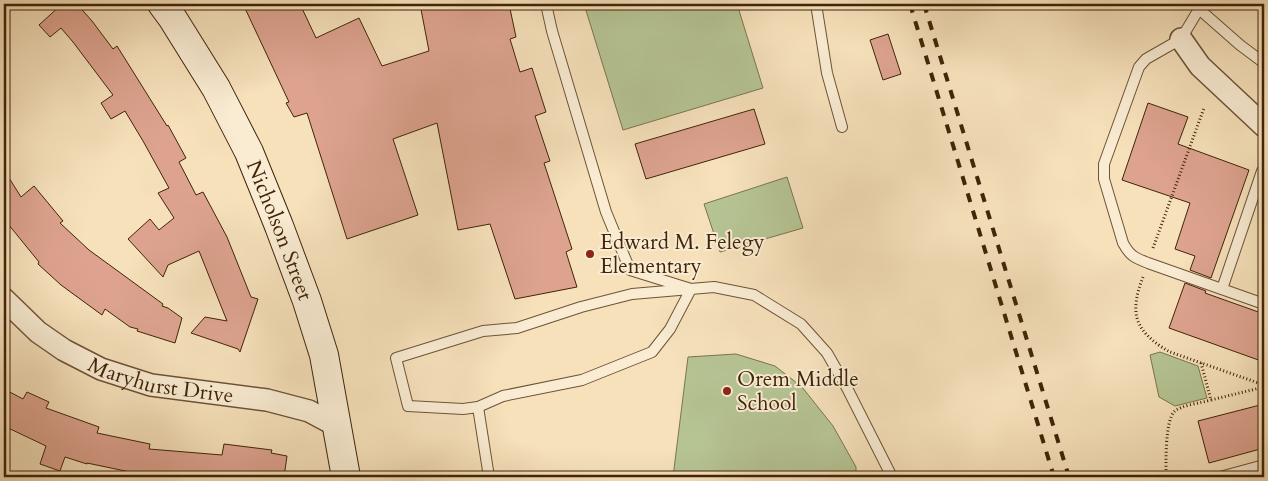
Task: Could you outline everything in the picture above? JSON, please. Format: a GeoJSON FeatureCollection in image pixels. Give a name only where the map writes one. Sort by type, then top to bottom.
{"type":"FeatureCollection","features":[{"type":"Feature","properties":{"kind":"street","name":"Nicholson Street"},"geometry":{"type":"LineString","coordinates":[[162,4],[216,88],[248,152],[279,226],[307,301],[326,364],[346,477]]}},
{"type":"Feature","properties":{"kind":"street"},"geometry":{"type":"LineString","coordinates":[[1181,39],[1200,66],[1264,126]]}},
{"type":"Feature","properties":{"kind":"street","name":"Maryhurst Drive"},"geometry":{"type":"LineString","coordinates":[[4,299],[38,332],[64,350],[100,368],[151,385],[267,400],[309,411],[338,426]]}},
{"type":"Feature","properties":{"kind":"lane"},"geometry":{"type":"LineString","coordinates":[[546,4],[552,31],[606,212],[630,270],[691,289]]}},
{"type":"Feature","properties":{"kind":"lane"},"geometry":{"type":"LineString","coordinates":[[816,4],[826,72],[842,126]]}},
{"type":"Feature","properties":{"kind":"lane"},"geometry":{"type":"LineString","coordinates":[[1264,63],[1240,45],[1196,6],[1181,39],[1146,59],[1139,67],[1104,164],[1104,179],[1127,252],[1148,263],[1264,304]]}},
{"type":"Feature","properties":{"kind":"lane"},"geometry":{"type":"LineString","coordinates":[[1222,290],[1262,171]]}},
{"type":"Feature","properties":{"kind":"lane"},"geometry":{"type":"LineString","coordinates":[[691,289],[670,329],[652,352],[582,380],[503,396],[478,407],[462,409],[408,406],[396,358],[483,331],[517,328],[632,294],[714,287],[754,295],[802,324],[827,353],[892,477]]}},
{"type":"Feature","properties":{"kind":"lane"},"geometry":{"type":"LineString","coordinates":[[478,407],[489,477]]}},
{"type":"Feature","properties":{"kind":"lane"},"geometry":{"type":"LineString","coordinates":[[1220,477],[1264,465]]}},
{"type":"Feature","properties":{"kind":"path"},"geometry":{"type":"LineString","coordinates":[[1152,254],[1204,108]]}},
{"type":"Feature","properties":{"kind":"path"},"geometry":{"type":"LineString","coordinates":[[1144,274],[1136,304],[1136,314],[1140,325],[1157,346],[1264,386]]}},
{"type":"Feature","properties":{"kind":"path"},"geometry":{"type":"LineString","coordinates":[[1201,363],[1211,400]]}},
{"type":"Feature","properties":{"kind":"path"},"geometry":{"type":"LineString","coordinates":[[1166,477],[1166,452],[1170,420],[1174,412],[1180,408],[1264,386]]}},
{"type":"Feature","properties":{"kind":"green space"},"geometry":{"type":"Polygon","coordinates":[[[584,4],[737,4],[763,88],[623,130],[584,4]]]}},
{"type":"Feature","properties":{"kind":"green space"},"geometry":{"type":"Polygon","coordinates":[[[787,177],[803,228],[720,252],[704,204],[787,177]]]}},
{"type":"Feature","properties":{"kind":"green space"},"geometry":{"type":"Polygon","coordinates":[[[1160,352],[1198,366],[1207,398],[1175,406],[1159,397],[1150,355],[1160,352]]]}},
{"type":"Feature","properties":{"kind":"green space"},"geometry":{"type":"Polygon","coordinates":[[[736,354],[775,366],[802,387],[833,426],[856,467],[856,477],[673,477],[688,357],[736,354]]]}},
{"type":"Feature","properties":{"kind":"building"},"geometry":{"type":"Polygon","coordinates":[[[62,4],[77,4],[113,49],[117,46],[168,125],[186,158],[179,162],[196,195],[203,192],[227,237],[251,297],[258,299],[240,352],[238,349],[191,333],[205,317],[227,321],[199,251],[168,265],[163,277],[128,239],[150,219],[159,230],[174,218],[158,193],[169,188],[125,111],[111,119],[101,103],[113,95],[73,42],[61,28],[50,37],[39,25],[62,4]]]}},
{"type":"Feature","properties":{"kind":"building"},"geometry":{"type":"Polygon","coordinates":[[[243,4],[300,4],[316,38],[359,18],[382,66],[429,51],[420,4],[509,4],[516,37],[510,39],[520,72],[532,68],[546,112],[535,116],[550,161],[544,163],[572,249],[566,252],[577,287],[515,299],[490,224],[458,230],[437,123],[393,139],[418,215],[347,239],[307,113],[294,117],[286,103],[289,102],[243,4]]]}},
{"type":"Feature","properties":{"kind":"building"},"geometry":{"type":"Polygon","coordinates":[[[888,34],[901,74],[883,80],[870,40],[888,34]]]}},
{"type":"Feature","properties":{"kind":"building"},"geometry":{"type":"Polygon","coordinates":[[[1148,103],[1188,117],[1178,144],[1249,170],[1211,278],[1190,270],[1195,256],[1175,249],[1190,203],[1122,180],[1148,103]]]}},
{"type":"Feature","properties":{"kind":"building"},"geometry":{"type":"Polygon","coordinates":[[[754,109],[765,144],[646,179],[635,144],[754,109]]]}},
{"type":"Feature","properties":{"kind":"building"},"geometry":{"type":"Polygon","coordinates":[[[4,170],[21,197],[34,186],[63,221],[60,223],[89,250],[163,304],[162,306],[182,318],[175,343],[137,331],[138,329],[130,327],[105,309],[102,315],[61,285],[38,264],[39,262],[4,219],[4,170]]]}},
{"type":"Feature","properties":{"kind":"building"},"geometry":{"type":"Polygon","coordinates":[[[1185,283],[1206,291],[1205,293],[1264,314],[1264,362],[1169,328],[1185,283]]]}},
{"type":"Feature","properties":{"kind":"building"},"geometry":{"type":"Polygon","coordinates":[[[4,389],[23,399],[27,392],[49,402],[46,408],[99,427],[97,433],[150,444],[149,449],[222,455],[224,444],[272,450],[271,453],[287,456],[284,477],[154,477],[87,464],[65,457],[60,471],[40,464],[46,446],[4,426],[4,389]]]}},
{"type":"Feature","properties":{"kind":"building"},"geometry":{"type":"Polygon","coordinates":[[[1264,404],[1264,448],[1209,463],[1198,421],[1264,404]]]}},
{"type":"Feature","properties":{"kind":"railway"},"geometry":{"type":"LineString","coordinates":[[910,4],[1054,477]]}},
{"type":"Feature","properties":{"kind":"railway"},"geometry":{"type":"LineString","coordinates":[[924,4],[1069,477]]}},
{"type":"Feature","properties":{"kind":"place","name":"Edward M. Felegy Elementary"},"geometry":{"type":"Point","coordinates":[590,254]}},
{"type":"Feature","properties":{"kind":"place","name":"Orem Middle School"},"geometry":{"type":"Point","coordinates":[727,391]}}]}
